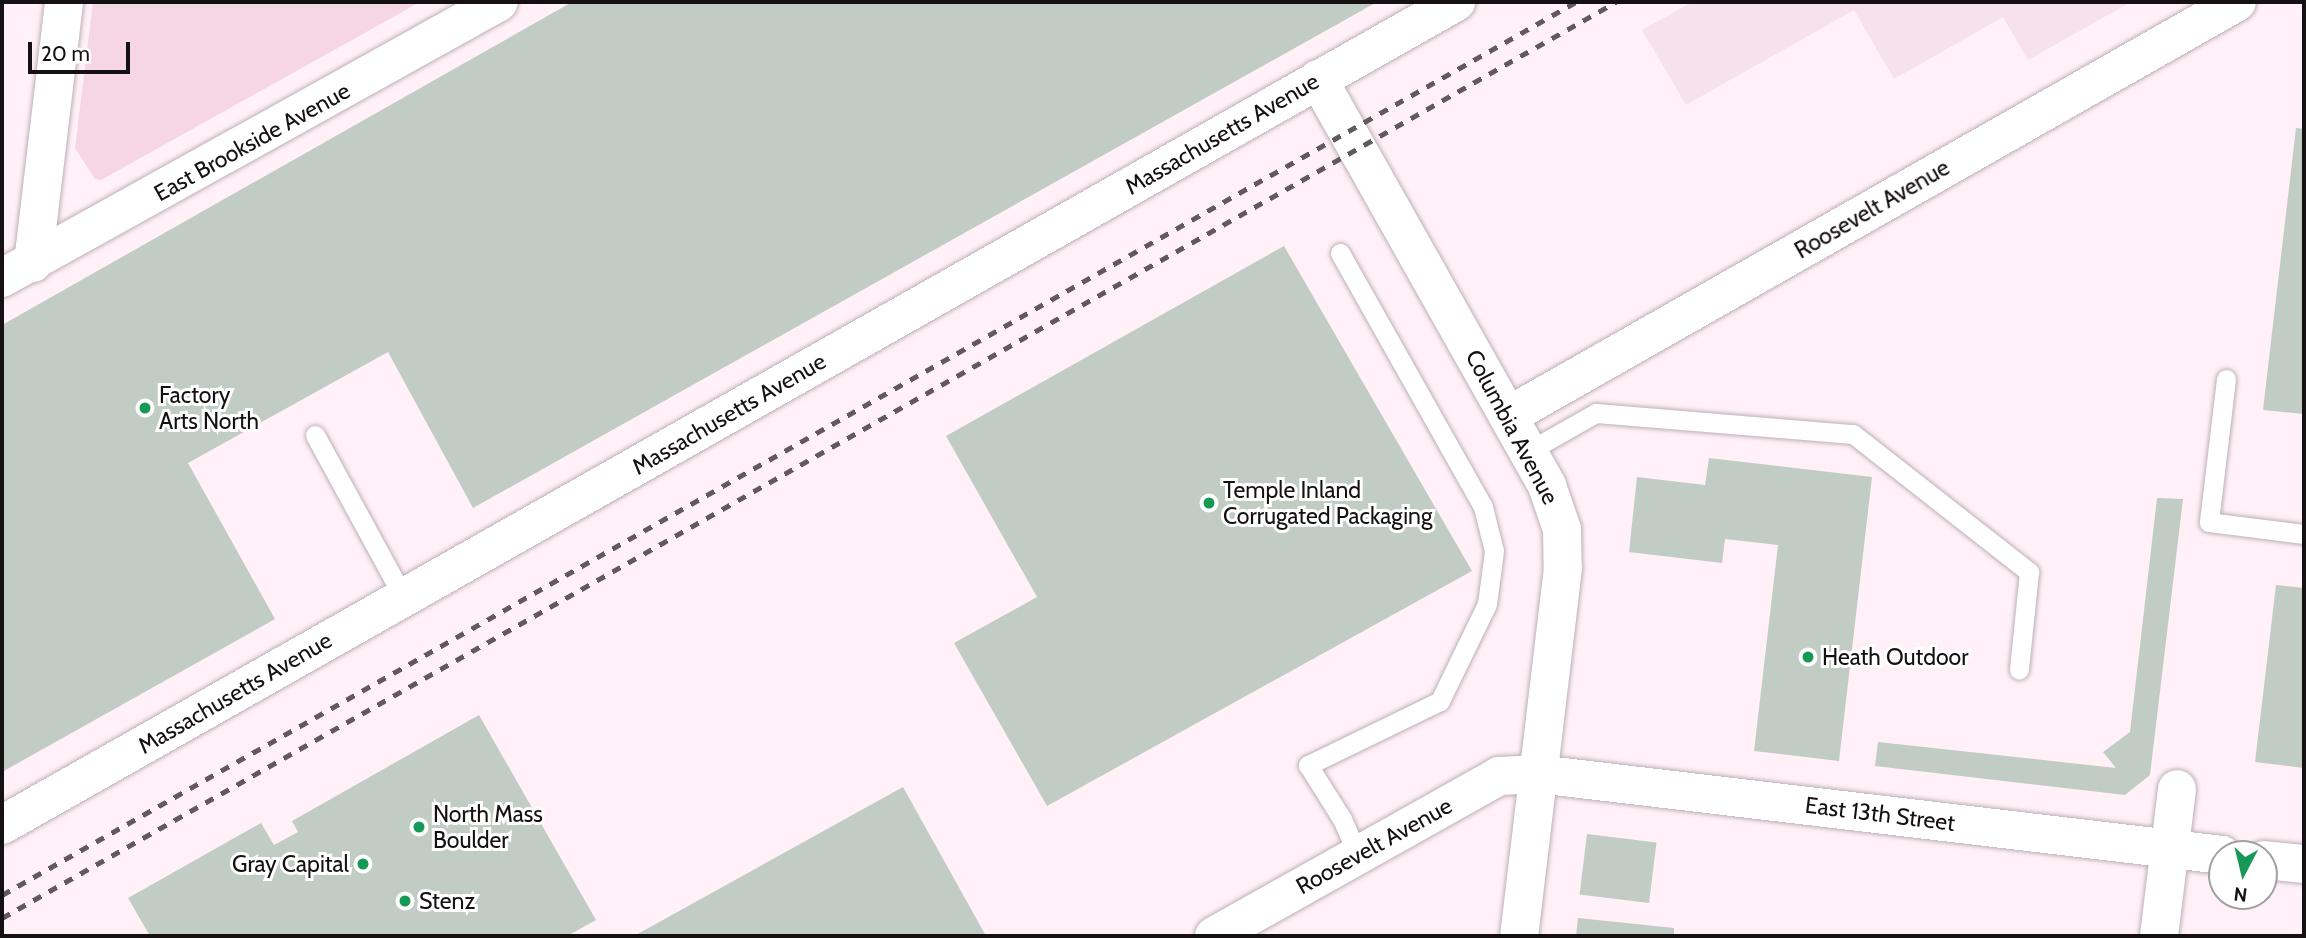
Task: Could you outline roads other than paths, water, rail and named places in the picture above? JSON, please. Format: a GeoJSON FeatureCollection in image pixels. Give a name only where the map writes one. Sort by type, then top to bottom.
{"type":"FeatureCollection","features":[{"type":"Feature","properties":{"kind":"street"},"geometry":{"type":"LineString","coordinates":[[17,270],[64,2]]}},
{"type":"Feature","properties":{"kind":"street","name":"East Brookside Avenue"},"geometry":{"type":"LineString","coordinates":[[17,270],[499,2]]}},
{"type":"Feature","properties":{"kind":"street","name":"Massachusetts Avenue"},"geometry":{"type":"LineString","coordinates":[[2,825],[1456,2]]}},
{"type":"Feature","properties":{"kind":"street","name":"Roosevelt Avenue"},"geometry":{"type":"LineString","coordinates":[[1508,416],[2237,2]]}},
{"type":"Feature","properties":{"kind":"street","name":"Columbia Avenue"},"geometry":{"type":"LineString","coordinates":[[1318,79],[1508,416],[1559,515],[1564,552],[1519,936]]}},
{"type":"Feature","properties":{"kind":"street","name":"Roosevelt Avenue"},"geometry":{"type":"LineString","coordinates":[[1214,936],[1499,776],[1538,774]]}},
{"type":"Feature","properties":{"kind":"street","name":"East 13th Street"},"geometry":{"type":"LineString","coordinates":[[1538,774],[2208,853]]}},
{"type":"Feature","properties":{"kind":"street"},"geometry":{"type":"LineString","coordinates":[[2159,936],[2178,789]]}},
{"type":"Feature","properties":{"kind":"street"},"geometry":{"type":"LineString","coordinates":[[2278,861],[2304,864]]}},
{"type":"Feature","properties":{"kind":"lane"},"geometry":{"type":"LineString","coordinates":[[1339,253],[1483,507],[1494,551],[1487,604],[1440,701],[1308,765],[1342,819],[1358,856]]}},
{"type":"Feature","properties":{"kind":"lane"},"geometry":{"type":"LineString","coordinates":[[2227,379],[2209,522],[2304,534]]}},
{"type":"Feature","properties":{"kind":"lane"},"geometry":{"type":"LineString","coordinates":[[1527,452],[1596,413],[1853,434],[2029,572],[2018,669]]}},
{"type":"Feature","properties":{"kind":"lane"},"geometry":{"type":"LineString","coordinates":[[315,435],[404,597]]}},
{"type":"Feature","properties":{"kind":"railway"},"geometry":{"type":"LineString","coordinates":[[2,895],[1576,2]]}},
{"type":"Feature","properties":{"kind":"railway"},"geometry":{"type":"LineString","coordinates":[[2,918],[1616,2]]}},
{"type":"Feature","properties":{"kind":"place","name":"Factory Arts North"},"geometry":{"type":"Point","coordinates":[145,408]}},
{"type":"Feature","properties":{"kind":"place","name":"Temple Inland Corrugated Packaging"},"geometry":{"type":"Point","coordinates":[1209,503]}},
{"type":"Feature","properties":{"kind":"place","name":"Heath Outdoor"},"geometry":{"type":"Point","coordinates":[1808,657]}},
{"type":"Feature","properties":{"kind":"place","name":"North Mass Boulder"},"geometry":{"type":"Point","coordinates":[419,827]}},
{"type":"Feature","properties":{"kind":"place","name":"Gray Capital"},"geometry":{"type":"Point","coordinates":[363,864]}},
{"type":"Feature","properties":{"kind":"place","name":"Stenz"},"geometry":{"type":"Point","coordinates":[405,901]}}]}
